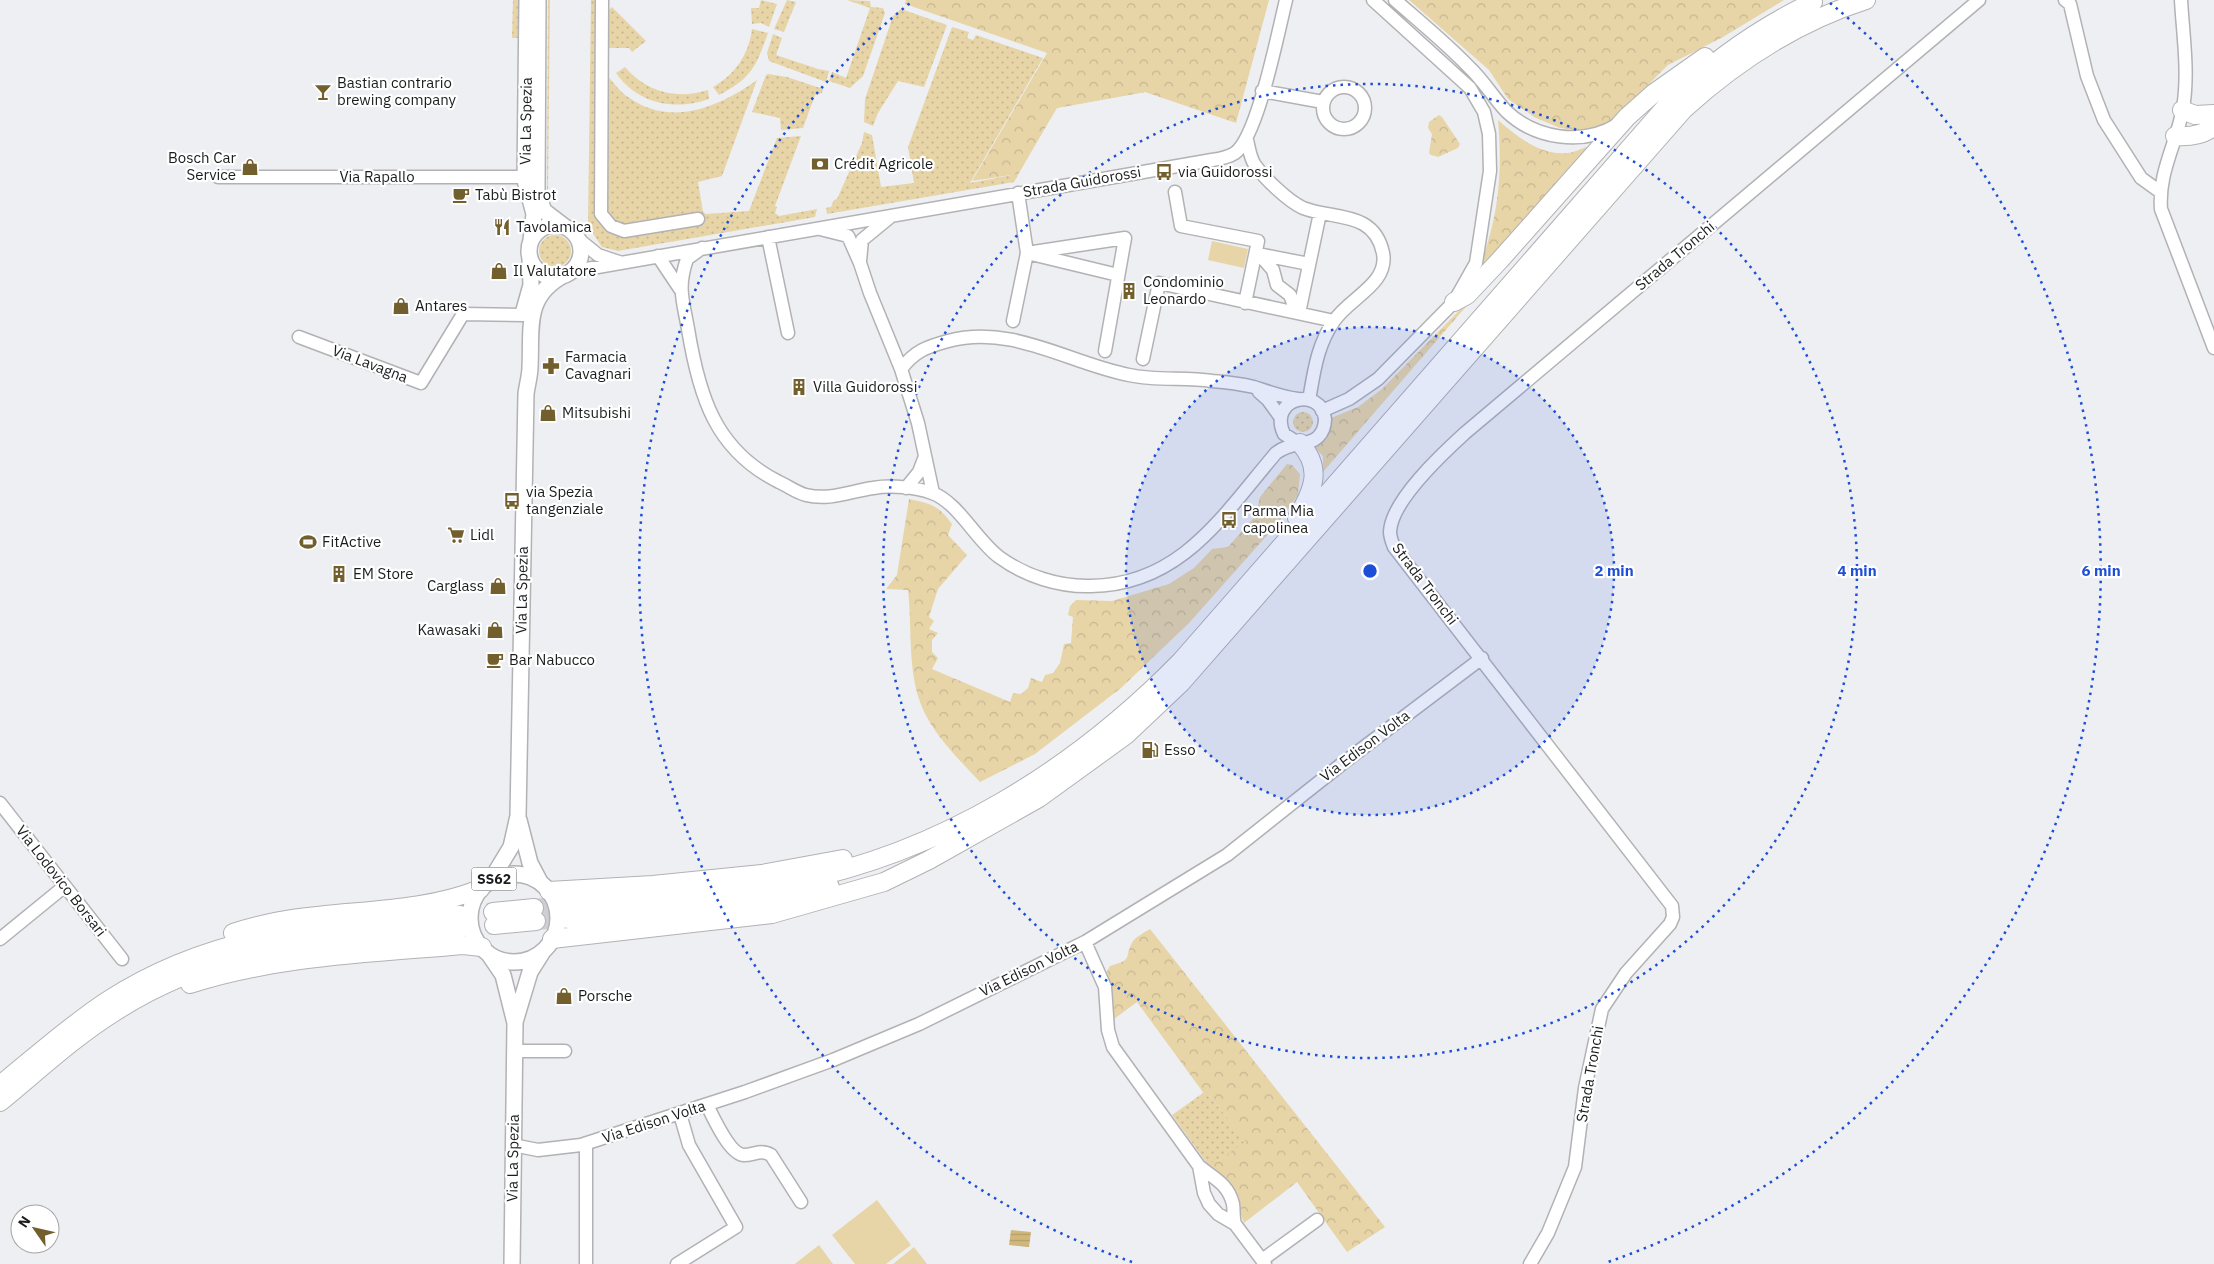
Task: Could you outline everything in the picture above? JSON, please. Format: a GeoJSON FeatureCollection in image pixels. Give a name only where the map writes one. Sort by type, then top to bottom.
{"type":"FeatureCollection","features":[{"type":"Feature","properties":{"kind":"highway"},"geometry":{"type":"LineString","coordinates":[[548,944],[772,914],[884,882],[1039,798],[1063,782],[1126,735],[1181,683],[1684,109],[1749,56],[1795,30],[1844,7],[1866,0]]}},
{"type":"Feature","properties":{"kind":"highway"},"geometry":{"type":"LineString","coordinates":[[1454,302],[1467,294],[1500,260],[1627,117],[1665,85],[1750,27],[1768,17],[1816,1]]}},
{"type":"Feature","properties":{"kind":"highway"},"geometry":{"type":"LineString","coordinates":[[955,844],[918,859],[844,883],[797,894],[735,904],[568,912],[792,882],[868,862],[909,847],[998,804],[1082,750],[1157,685],[1225,611],[1669,103],[1701,73],[1736,46],[1774,22],[1816,1]]}},
{"type":"Feature","properties":{"kind":"highway"},"geometry":{"type":"LineString","coordinates":[[2182,110],[2195,115],[2214,114]]}},
{"type":"Feature","properties":{"kind":"highway"},"geometry":{"type":"LineString","coordinates":[[2175,136],[2189,137],[2199,135],[2214,126]]}},
{"type":"Feature","properties":{"kind":"highway"},"geometry":{"type":"LineString","coordinates":[[1225,611],[1297,518],[1308,498],[1313,486],[1314,467],[1311,458],[1299,443]]}},
{"type":"Feature","properties":{"kind":"highway"},"geometry":{"type":"LineString","coordinates":[[545,886],[653,886],[762,874],[862,855],[891,847],[909,847]]}},
{"type":"Feature","properties":{"kind":"highway"},"geometry":{"type":"LineString","coordinates":[[0,1102],[103,1011],[125,985],[169,960],[224,936],[261,923],[299,916],[428,904],[460,897],[486,884]]}},
{"type":"Feature","properties":{"kind":"highway"},"geometry":{"type":"LineString","coordinates":[[493,918],[535,915]]}},
{"type":"Feature","properties":{"kind":"highway"},"geometry":{"type":"LineString","coordinates":[[0,1086],[103,1011],[215,963],[247,953],[321,940],[460,921]]}},
{"type":"Feature","properties":{"kind":"highway"},"geometry":{"type":"LineString","coordinates":[[103,1011],[214,976],[310,959],[463,945],[485,950]]}},
{"type":"Feature","properties":{"kind":"main road","name":"Via La Spezia"},"geometry":{"type":"LineString","coordinates":[[526,394],[522,370],[524,315],[530,285],[529,256],[534,214],[531,177],[530,62],[527,0]]}},
{"type":"Feature","properties":{"kind":"main road","name":"Via La Spezia"},"geometry":{"type":"LineString","coordinates":[[530,62],[538,0]]}},
{"type":"Feature","properties":{"kind":"main road","name":"Via La Spezia"},"geometry":{"type":"LineString","coordinates":[[515,1023],[503,975],[472,930],[470,916],[473,902],[511,847],[518,816],[526,394],[530,373],[532,318],[535,304],[545,288],[577,264],[580,254],[577,238],[542,208],[531,177]]}},
{"type":"Feature","properties":{"kind":"main road"},"geometry":{"type":"LineString","coordinates":[[531,240],[543,228],[554,225],[565,227]]}},
{"type":"Feature","properties":{"kind":"main road"},"geometry":{"type":"LineString","coordinates":[[529,256],[534,266],[543,274],[554,277],[567,273]]}},
{"type":"Feature","properties":{"kind":"main road","name":"Via La Spezia"},"geometry":{"type":"LineString","coordinates":[[512,1264],[515,1023],[530,972],[557,928],[558,915],[556,902],[530,863],[518,816]]}},
{"type":"Feature","properties":{"kind":"main road","name":"SS62"},"geometry":{"type":"LineString","coordinates":[[486,884],[503,875],[516,873],[529,876],[545,886]]}},
{"type":"Feature","properties":{"kind":"main road"},"geometry":{"type":"LineString","coordinates":[[485,950],[510,962],[523,961],[548,944]]}},
{"type":"Feature","properties":{"kind":"street"},"geometry":{"type":"LineString","coordinates":[[602,0],[599,204],[601,214],[611,226],[624,231],[698,218]]}},
{"type":"Feature","properties":{"kind":"street"},"geometry":{"type":"LineString","coordinates":[[1286,0],[1247,140],[1251,158],[1262,173],[1289,199],[1302,207],[1320,213],[1354,219],[1367,226],[1378,240],[1383,254],[1383,268],[1375,282],[1353,300],[1334,321],[1320,345],[1304,400]]}},
{"type":"Feature","properties":{"kind":"street"},"geometry":{"type":"LineString","coordinates":[[1322,411],[1349,399],[1378,379],[1454,302],[1476,264],[1482,235],[1490,157],[1489,134],[1484,112],[1470,88],[1373,0]]}},
{"type":"Feature","properties":{"kind":"street"},"geometry":{"type":"LineString","coordinates":[[1395,0],[1468,66],[1507,112],[1528,127],[1553,136],[1579,137],[1606,130],[1627,117]]}},
{"type":"Feature","properties":{"kind":"street","name":"Strada Tronchi"},"geometry":{"type":"LineString","coordinates":[[1530,1264],[1548,1234],[1575,1167],[1585,1088],[1602,1009],[1626,973],[1670,924],[1674,911],[1482,658],[1394,547],[1390,533],[1392,520],[1411,490],[1438,458],[1465,433],[1978,0]]}},
{"type":"Feature","properties":{"kind":"street"},"geometry":{"type":"LineString","coordinates":[[2065,0],[2070,4],[2087,76],[2104,120],[2142,178],[2159,191]]}},
{"type":"Feature","properties":{"kind":"street"},"geometry":{"type":"LineString","coordinates":[[2181,0],[2185,90],[2182,110],[2159,191],[2161,209],[2214,348]]}},
{"type":"Feature","properties":{"kind":"street"},"geometry":{"type":"LineString","coordinates":[[1262,91],[1323,102]]}},
{"type":"Feature","properties":{"kind":"street","name":"Strada Guidorossi"},"geometry":{"type":"LineString","coordinates":[[567,273],[609,267],[619,262],[1220,158],[1234,154],[1247,140]]}},
{"type":"Feature","properties":{"kind":"street","name":"Via Rapallo"},"geometry":{"type":"LineString","coordinates":[[218,177],[531,177]]}},
{"type":"Feature","properties":{"kind":"street"},"geometry":{"type":"LineString","coordinates":[[1175,192],[1181,226],[1258,241],[1257,254],[1245,303]]}},
{"type":"Feature","properties":{"kind":"street"},"geometry":{"type":"LineString","coordinates":[[1013,321],[1028,253],[1018,193]]}},
{"type":"Feature","properties":{"kind":"street"},"geometry":{"type":"LineString","coordinates":[[1299,312],[1320,213]]}},
{"type":"Feature","properties":{"kind":"street"},"geometry":{"type":"LineString","coordinates":[[860,263],[862,240],[892,215]]}},
{"type":"Feature","properties":{"kind":"street"},"geometry":{"type":"LineString","coordinates":[[816,228],[848,236],[860,263],[901,369],[918,423],[924,459],[933,493]]}},
{"type":"Feature","properties":{"kind":"street"},"geometry":{"type":"LineString","coordinates":[[768,236],[788,333]]}},
{"type":"Feature","properties":{"kind":"street","name":"Strada Guidorossi"},"geometry":{"type":"LineString","coordinates":[[577,238],[598,255],[619,262]]}},
{"type":"Feature","properties":{"kind":"street"},"geometry":{"type":"LineString","coordinates":[[1028,253],[1125,238],[1105,351]]}},
{"type":"Feature","properties":{"kind":"street"},"geometry":{"type":"LineString","coordinates":[[702,248],[686,258],[680,289],[695,373],[719,431],[733,449],[764,474],[805,495],[826,498],[874,488],[906,488],[933,493],[950,505],[987,547],[1014,566],[1038,577],[1072,586],[1103,586],[1137,580],[1152,574],[1186,553],[1276,453],[1283,431]]}},
{"type":"Feature","properties":{"kind":"street"},"geometry":{"type":"LineString","coordinates":[[1028,253],[1118,275]]}},
{"type":"Feature","properties":{"kind":"street"},"geometry":{"type":"LineString","coordinates":[[1257,254],[1310,264]]}},
{"type":"Feature","properties":{"kind":"street"},"geometry":{"type":"LineString","coordinates":[[1257,254],[1273,270],[1277,285],[1290,295],[1299,312]]}},
{"type":"Feature","properties":{"kind":"street"},"geometry":{"type":"LineString","coordinates":[[658,256],[680,289]]}},
{"type":"Feature","properties":{"kind":"street"},"geometry":{"type":"LineString","coordinates":[[1143,359],[1159,283],[1334,321]]}},
{"type":"Feature","properties":{"kind":"street","name":"Via Lavagna"},"geometry":{"type":"LineString","coordinates":[[299,337],[421,383],[463,314],[524,315]]}},
{"type":"Feature","properties":{"kind":"street"},"geometry":{"type":"LineString","coordinates":[[893,348],[915,352],[960,338],[992,336],[1027,342],[1113,372],[1136,377],[1211,380],[1254,387],[1276,396],[1304,400],[1322,411],[1325,424],[1322,431],[1313,441],[1299,443],[1276,453]]}},
{"type":"Feature","properties":{"kind":"street"},"geometry":{"type":"LineString","coordinates":[[901,369],[915,352]]}},
{"type":"Feature","properties":{"kind":"street"},"geometry":{"type":"LineString","coordinates":[[1254,387],[1268,400],[1280,418],[1283,431],[1289,438],[1299,443]]}},
{"type":"Feature","properties":{"kind":"street"},"geometry":{"type":"LineString","coordinates":[[1280,418],[1284,408],[1304,400]]}},
{"type":"Feature","properties":{"kind":"street"},"geometry":{"type":"LineString","coordinates":[[906,488],[918,472],[924,459]]}},
{"type":"Feature","properties":{"kind":"street","name":"Via Edison Volta"},"geometry":{"type":"LineString","coordinates":[[513,1145],[538,1150],[586,1144],[707,1105],[833,1060],[919,1024],[1085,942],[1227,855],[1343,762],[1482,658]]}},
{"type":"Feature","properties":{"kind":"street","name":"Via Lodovico Borsari"},"geometry":{"type":"LineString","coordinates":[[0,803],[122,959]]}},
{"type":"Feature","properties":{"kind":"street"},"geometry":{"type":"LineString","coordinates":[[0,939],[65,886]]}},
{"type":"Feature","properties":{"kind":"street"},"geometry":{"type":"LineString","coordinates":[[1085,942],[1105,987],[1105,1008],[1112,1044],[1199,1166],[1218,1179],[1226,1188],[1233,1205],[1235,1224]]}},
{"type":"Feature","properties":{"kind":"street"},"geometry":{"type":"LineString","coordinates":[[514,1051],[565,1051]]}},
{"type":"Feature","properties":{"kind":"street"},"geometry":{"type":"LineString","coordinates":[[707,1105],[732,1150],[744,1155],[760,1152],[771,1155],[801,1202]]}},
{"type":"Feature","properties":{"kind":"street"},"geometry":{"type":"LineString","coordinates":[[677,1264],[736,1227],[689,1145],[680,1114]]}},
{"type":"Feature","properties":{"kind":"street"},"geometry":{"type":"LineString","coordinates":[[586,1144],[586,1264]]}},
{"type":"Feature","properties":{"kind":"street"},"geometry":{"type":"LineString","coordinates":[[1199,1166],[1204,1193],[1209,1204],[1218,1214],[1235,1224],[1263,1262],[1317,1220]]}},
{"type":"Feature","properties":{"kind":"green space"},"geometry":{"type":"Polygon","coordinates":[[[513,0],[519,0],[519,38],[512,38],[513,0]]]}},
{"type":"Feature","properties":{"kind":"green space"},"geometry":{"type":"Polygon","coordinates":[[[548,0],[550,0],[547,190],[548,0]]]}},
{"type":"Feature","properties":{"kind":"green space"},"geometry":{"type":"Polygon","coordinates":[[[591,0],[598,0],[594,206],[601,223],[610,231],[629,235],[699,223],[697,214],[624,226],[613,222],[608,217],[604,206],[605,81],[609,78],[625,95],[644,106],[661,111],[678,112],[711,105],[742,90],[757,80],[722,176],[698,182],[703,212],[706,214],[749,211],[777,138],[801,136],[775,206],[777,207],[775,213],[779,216],[817,209],[815,217],[618,251],[602,247],[588,226],[591,0]]]}},
{"type":"Feature","properties":{"kind":"green space"},"geometry":{"type":"Polygon","coordinates":[[[761,0],[777,4],[769,27],[761,23],[752,24],[751,8],[759,8],[761,0]]]}},
{"type":"Feature","properties":{"kind":"green space"},"geometry":{"type":"Polygon","coordinates":[[[787,0],[796,2],[784,32],[774,29],[787,0]]]}},
{"type":"Feature","properties":{"kind":"green space"},"geometry":{"type":"Polygon","coordinates":[[[847,0],[870,1],[871,7],[883,8],[885,13],[863,76],[850,88],[829,81],[832,72],[846,78],[870,8],[847,0]]]}},
{"type":"Feature","properties":{"kind":"green space"},"geometry":{"type":"Polygon","coordinates":[[[906,0],[1269,0],[1236,123],[1145,92],[1057,108],[1018,174],[972,181],[1047,53],[905,4],[906,0]]]}},
{"type":"Feature","properties":{"kind":"green space"},"geometry":{"type":"Polygon","coordinates":[[[1409,0],[1784,0],[1723,37],[1668,65],[1612,121],[1588,131],[1560,128],[1536,118],[1508,99],[1489,70],[1409,0]]]}},
{"type":"Feature","properties":{"kind":"green space"},"geometry":{"type":"Polygon","coordinates":[[[612,7],[646,41],[632,52],[629,48],[609,48],[609,10],[612,7]]]}},
{"type":"Feature","properties":{"kind":"green space"},"geometry":{"type":"Polygon","coordinates":[[[901,9],[947,25],[924,87],[898,81],[878,113],[873,126],[864,122],[865,99],[893,16],[901,9]]]}},
{"type":"Feature","properties":{"kind":"green space"},"geometry":{"type":"Polygon","coordinates":[[[952,27],[969,32],[967,38],[973,40],[976,35],[1043,58],[970,183],[1012,175],[1075,69],[1145,92],[1056,108],[1014,182],[827,214],[826,208],[831,207],[834,200],[837,199],[862,143],[864,132],[872,135],[881,187],[914,183],[908,147],[952,27]]]}},
{"type":"Feature","properties":{"kind":"green space"},"geometry":{"type":"Polygon","coordinates":[[[752,29],[768,33],[756,63],[746,77],[719,95],[713,87],[728,76],[740,63],[748,47],[752,29]]]}},
{"type":"Feature","properties":{"kind":"green space"},"geometry":{"type":"Polygon","coordinates":[[[773,34],[782,38],[776,55],[829,71],[826,82],[769,61],[767,53],[773,34]]]}},
{"type":"Feature","properties":{"kind":"green space"},"geometry":{"type":"Polygon","coordinates":[[[625,67],[642,83],[662,92],[684,94],[708,90],[709,99],[696,103],[670,104],[646,98],[625,84],[616,73],[625,67]]]}},
{"type":"Feature","properties":{"kind":"green space"},"geometry":{"type":"Polygon","coordinates":[[[768,74],[787,77],[823,89],[822,93],[815,95],[803,128],[781,130],[780,118],[752,112],[768,74]]]}},
{"type":"Feature","properties":{"kind":"green space"},"geometry":{"type":"Polygon","coordinates":[[[1439,115],[1460,144],[1458,148],[1438,157],[1429,153],[1432,134],[1428,128],[1429,122],[1439,115]]]}},
{"type":"Feature","properties":{"kind":"green space"},"geometry":{"type":"Polygon","coordinates":[[[1498,120],[1530,144],[1548,151],[1570,153],[1589,146],[1477,273],[1490,235],[1497,198],[1500,160],[1498,120]]]}},
{"type":"Feature","properties":{"kind":"green space"},"geometry":{"type":"Polygon","coordinates":[[[555,235],[561,236],[566,240],[570,245],[570,257],[566,262],[561,266],[555,267],[549,266],[544,262],[540,257],[539,251],[540,245],[544,240],[549,236],[555,235]]]}},
{"type":"Feature","properties":{"kind":"green space"},"geometry":{"type":"Polygon","coordinates":[[[1212,241],[1248,249],[1244,268],[1208,260],[1212,241]]]}},
{"type":"Feature","properties":{"kind":"green space"},"geometry":{"type":"Polygon","coordinates":[[[1489,280],[1323,472],[1323,456],[1314,447],[1326,435],[1331,418],[1358,407],[1382,389],[1489,280]]]}},
{"type":"Feature","properties":{"kind":"green space"},"geometry":{"type":"Polygon","coordinates":[[[1303,412],[1310,415],[1313,422],[1310,429],[1303,432],[1296,429],[1293,422],[1296,415],[1303,412]]]}},
{"type":"Feature","properties":{"kind":"green space"},"geometry":{"type":"Polygon","coordinates":[[[1287,464],[1292,465],[1300,474],[1298,495],[1279,522],[1189,623],[1121,688],[1035,754],[980,782],[936,732],[918,696],[911,656],[908,590],[886,589],[897,575],[909,499],[934,506],[943,513],[952,524],[948,535],[967,555],[938,589],[929,617],[934,621],[929,629],[938,633],[932,640],[932,652],[938,658],[932,669],[1010,702],[1013,693],[1021,694],[1028,688],[1031,678],[1042,682],[1045,675],[1053,673],[1060,663],[1064,644],[1071,643],[1073,617],[1068,615],[1070,606],[1076,600],[1112,601],[1169,584],[1194,568],[1212,549],[1228,547],[1256,515],[1260,497],[1287,464]]]}},
{"type":"Feature","properties":{"kind":"green space"},"geometry":{"type":"Polygon","coordinates":[[[1150,929],[1385,1227],[1347,1252],[1297,1182],[1244,1223],[1231,1186],[1206,1162],[1216,1162],[1246,1141],[1210,1097],[1205,1095],[1137,1002],[1114,1019],[1107,971],[1110,966],[1123,962],[1133,941],[1150,929]]]}},
{"type":"Feature","properties":{"kind":"green space"},"geometry":{"type":"Polygon","coordinates":[[[1203,1093],[1210,1097],[1247,1141],[1216,1162],[1206,1162],[1172,1115],[1203,1093]]]}},
{"type":"Feature","properties":{"kind":"green space"},"geometry":{"type":"Polygon","coordinates":[[[877,1200],[911,1245],[886,1264],[855,1264],[832,1235],[877,1200]]]}},
{"type":"Feature","properties":{"kind":"green space"},"geometry":{"type":"Polygon","coordinates":[[[819,1245],[833,1264],[795,1264],[796,1263],[819,1245]]]}},
{"type":"Feature","properties":{"kind":"green space"},"geometry":{"type":"Polygon","coordinates":[[[914,1247],[927,1264],[893,1264],[914,1247]]]}},
{"type":"Feature","properties":{"kind":"shaded area"},"geometry":{"type":"Polygon","coordinates":[[[1011,1230],[1031,1232],[1029,1247],[1009,1245],[1011,1230]]]}},
{"type":"Feature","properties":{"kind":"tunnel"},"geometry":{"type":"LineString","coordinates":[[534,908],[567,905]]}},
{"type":"Feature","properties":{"kind":"tunnel"},"geometry":{"type":"LineString","coordinates":[[460,915],[493,912]]}},
{"type":"Feature","properties":{"kind":"tunnel"},"geometry":{"type":"LineString","coordinates":[[536,921],[568,919]]}},
{"type":"Feature","properties":{"kind":"tunnel"},"geometry":{"type":"LineString","coordinates":[[461,928],[494,925]]}},
{"type":"Feature","properties":{"kind":"place","name":"Bastian contrario brewing company"},"geometry":{"type":"Point","coordinates":[323,92]}},
{"type":"Feature","properties":{"kind":"place","name":"Crédit Agricole"},"geometry":{"type":"Point","coordinates":[820,164]}},
{"type":"Feature","properties":{"kind":"place","name":"Bosch Car Service"},"geometry":{"type":"Point","coordinates":[250,167]}},
{"type":"Feature","properties":{"kind":"place","name":"via Guidorossi"},"geometry":{"type":"Point","coordinates":[1164,172]}},
{"type":"Feature","properties":{"kind":"place","name":"Tabù Bistrot"},"geometry":{"type":"Point","coordinates":[461,195]}},
{"type":"Feature","properties":{"kind":"place","name":"Tavolamica"},"geometry":{"type":"Point","coordinates":[502,227]}},
{"type":"Feature","properties":{"kind":"place","name":"Il Valutatore"},"geometry":{"type":"Point","coordinates":[499,271]}},
{"type":"Feature","properties":{"kind":"place","name":"Condominio Leonardo"},"geometry":{"type":"Point","coordinates":[1129,291]}},
{"type":"Feature","properties":{"kind":"place","name":"Antares"},"geometry":{"type":"Point","coordinates":[401,306]}},
{"type":"Feature","properties":{"kind":"place","name":"Farmacia Cavagnari"},"geometry":{"type":"Point","coordinates":[551,366]}},
{"type":"Feature","properties":{"kind":"place","name":"Villa Guidorossi"},"geometry":{"type":"Point","coordinates":[799,387]}},
{"type":"Feature","properties":{"kind":"place","name":"Mitsubishi"},"geometry":{"type":"Point","coordinates":[548,413]}},
{"type":"Feature","properties":{"kind":"place","name":"via Spezia tangenziale"},"geometry":{"type":"Point","coordinates":[512,501]}},
{"type":"Feature","properties":{"kind":"place","name":"Parma Mia capolinea"},"geometry":{"type":"Point","coordinates":[1229,520]}},
{"type":"Feature","properties":{"kind":"place","name":"Lidl"},"geometry":{"type":"Point","coordinates":[456,535]}},
{"type":"Feature","properties":{"kind":"place","name":"FitActive"},"geometry":{"type":"Point","coordinates":[308,542]}},
{"type":"Feature","properties":{"kind":"place","name":"EM Store"},"geometry":{"type":"Point","coordinates":[339,574]}},
{"type":"Feature","properties":{"kind":"place","name":"Carglass"},"geometry":{"type":"Point","coordinates":[498,586]}},
{"type":"Feature","properties":{"kind":"place","name":"Kawasaki"},"geometry":{"type":"Point","coordinates":[495,630]}},
{"type":"Feature","properties":{"kind":"place","name":"Bar Nabucco"},"geometry":{"type":"Point","coordinates":[495,660]}},
{"type":"Feature","properties":{"kind":"place","name":"Esso"},"geometry":{"type":"Point","coordinates":[1150,750]}},
{"type":"Feature","properties":{"kind":"place","name":"Porsche"},"geometry":{"type":"Point","coordinates":[564,996]}}]}
